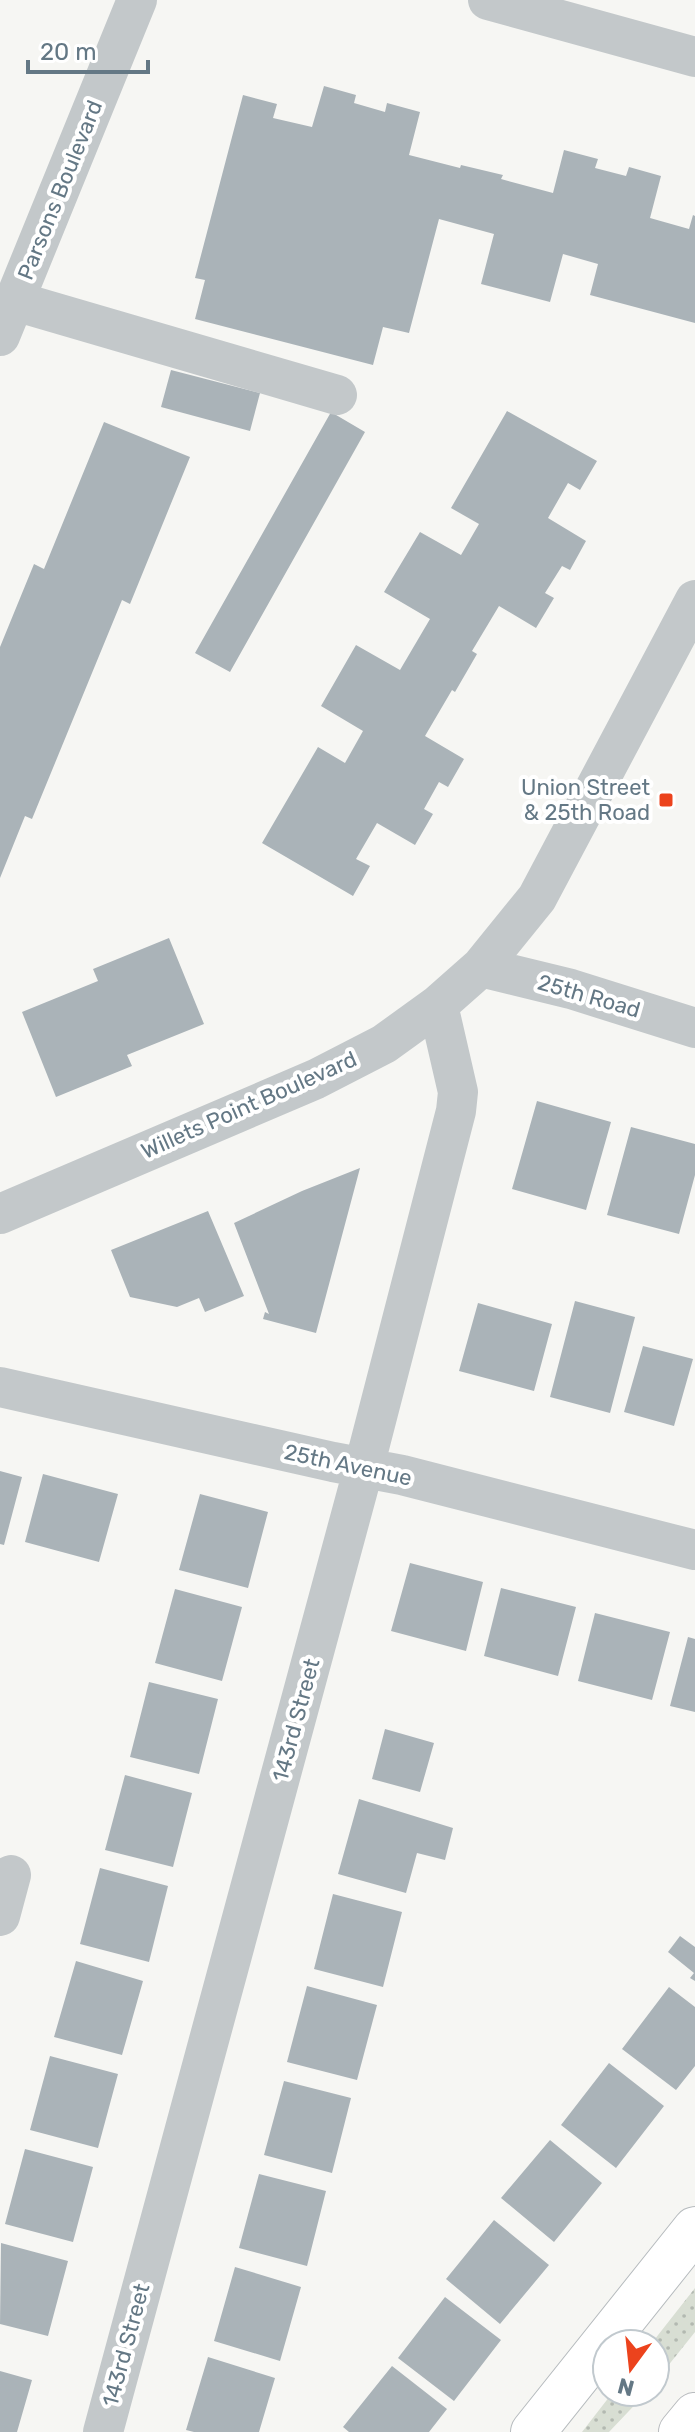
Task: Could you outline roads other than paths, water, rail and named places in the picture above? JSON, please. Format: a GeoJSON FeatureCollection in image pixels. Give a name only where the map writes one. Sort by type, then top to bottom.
{"type":"FeatureCollection","features":[{"type":"Feature","properties":{"kind":"main road"},"geometry":{"type":"LineString","coordinates":[[533,2432],[695,2229]]}},
{"type":"Feature","properties":{"kind":"main road"},"geometry":{"type":"LineString","coordinates":[[681,2432],[695,2415]]}},
{"type":"Feature","properties":{"kind":"street","name":"Parsons Boulevard"},"geometry":{"type":"LineString","coordinates":[[7,319],[137,0]]}},
{"type":"Feature","properties":{"kind":"street"},"geometry":{"type":"LineString","coordinates":[[488,0],[695,57]]}},
{"type":"Feature","properties":{"kind":"street"},"geometry":{"type":"LineString","coordinates":[[7,319],[337,395]]}},
{"type":"Feature","properties":{"kind":"street","name":"Willets Point Boulevard"},"geometry":{"type":"LineString","coordinates":[[0,1214],[316,1079],[384,1044],[438,1005],[481,967],[537,898],[695,600]]}},
{"type":"Feature","properties":{"kind":"street","name":"25th Road"},"geometry":{"type":"LineString","coordinates":[[481,967],[571,989],[695,1028]]}},
{"type":"Feature","properties":{"kind":"street","name":"143rd Street"},"geometry":{"type":"LineString","coordinates":[[103,2432],[364,1467],[456,1111],[458,1092],[438,1005]]}},
{"type":"Feature","properties":{"kind":"street","name":"25th Avenue"},"geometry":{"type":"LineString","coordinates":[[0,1387],[402,1475],[695,1550]]}},
{"type":"Feature","properties":{"kind":"street"},"geometry":{"type":"LineString","coordinates":[[0,1916],[11,1875]]}},
{"type":"Feature","properties":{"kind":"place","name":"Union Street & 25th Road"},"geometry":{"type":"Point","coordinates":[666,800]}}]}
